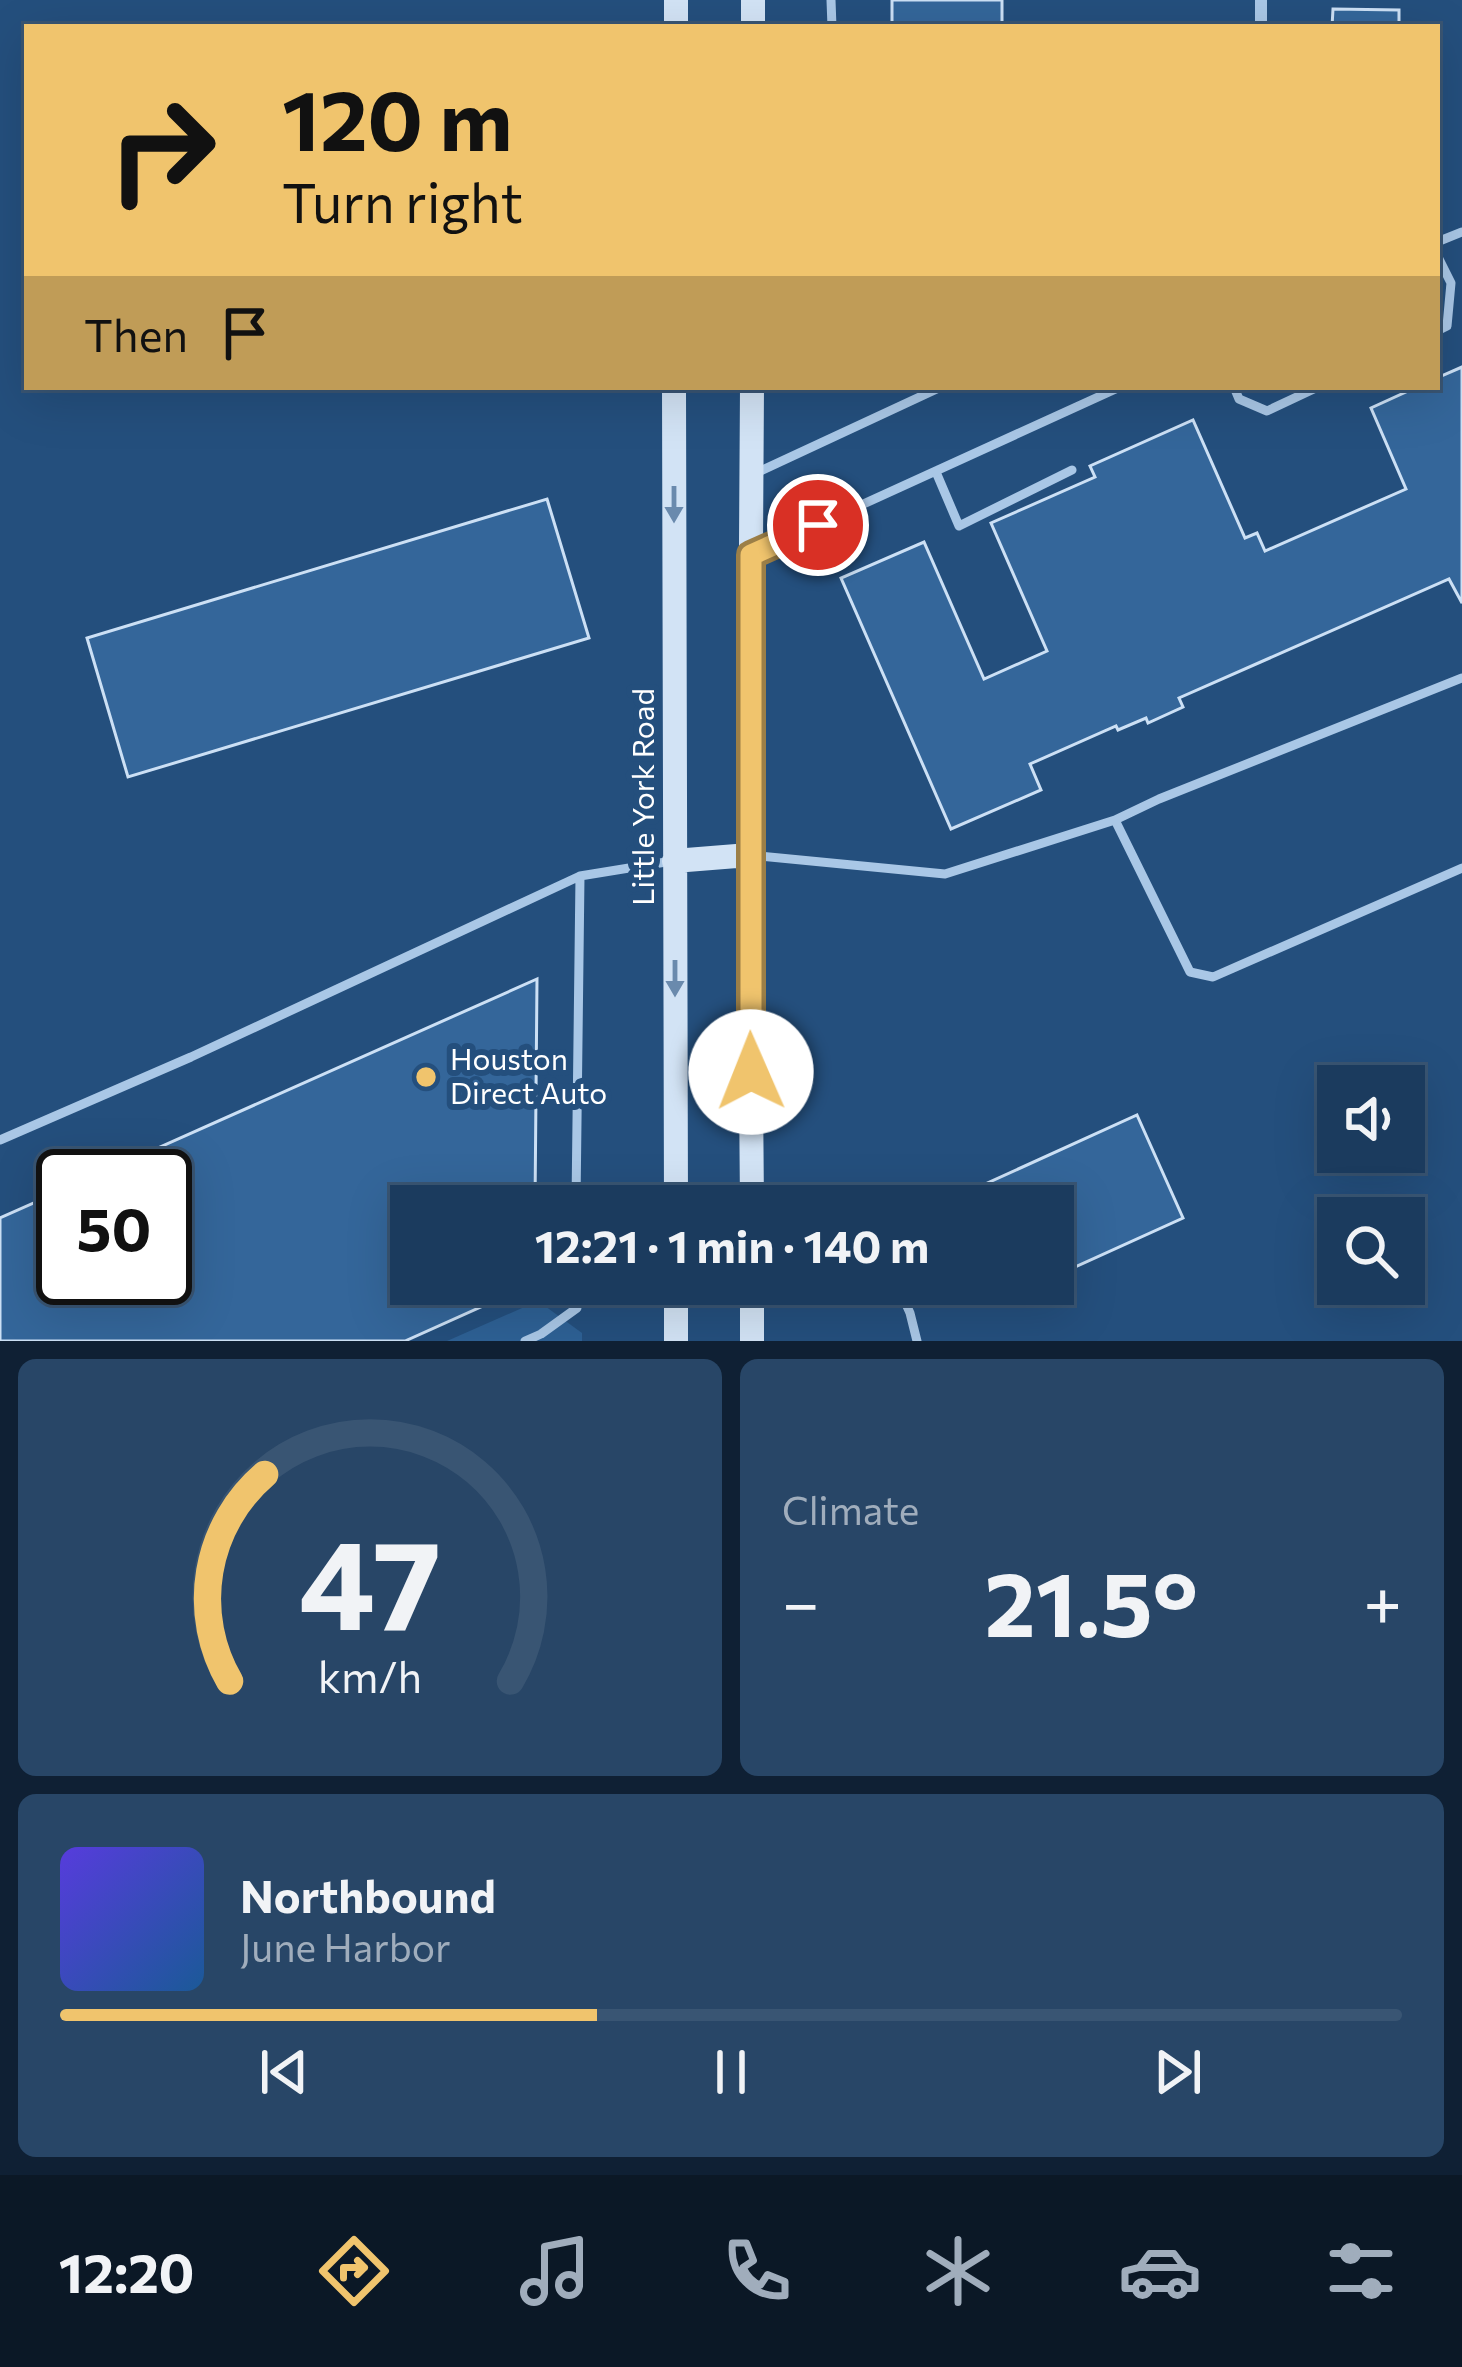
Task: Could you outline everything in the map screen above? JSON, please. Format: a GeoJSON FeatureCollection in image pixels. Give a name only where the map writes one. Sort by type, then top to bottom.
{"type":"FeatureCollection","features":[{"type":"Feature","properties":{"kind":"main road","name":"Little York Road"},"geometry":{"type":"LineString","coordinates":[[674,390],[676,1185]]}},
{"type":"Feature","properties":{"kind":"main road"},"geometry":{"type":"LineString","coordinates":[[752,390],[752,1185]]}},
{"type":"Feature","properties":{"kind":"main road"},"geometry":{"type":"LineString","coordinates":[[674,861],[749,855]]}},
{"type":"Feature","properties":{"kind":"main road"},"geometry":{"type":"LineString","coordinates":[[676,1305],[676,1341]]}},
{"type":"Feature","properties":{"kind":"main road"},"geometry":{"type":"LineString","coordinates":[[752,1305],[752,1341]]}},
{"type":"Feature","properties":{"kind":"lane"},"geometry":{"type":"LineString","coordinates":[[1440,261],[1451,283],[1447,326],[1440,330]]}},
{"type":"Feature","properties":{"kind":"lane"},"geometry":{"type":"LineString","coordinates":[[751,475],[935,390]]}},
{"type":"Feature","properties":{"kind":"lane"},"geometry":{"type":"LineString","coordinates":[[751,555],[1114,390]]}},
{"type":"Feature","properties":{"kind":"lane"},"geometry":{"type":"LineString","coordinates":[[1235,390],[1239,399],[1267,411],[1312,390]]}},
{"type":"Feature","properties":{"kind":"lane"},"geometry":{"type":"LineString","coordinates":[[936,472],[959,526],[1072,470]]}},
{"type":"Feature","properties":{"kind":"lane"},"geometry":{"type":"LineString","coordinates":[[749,855],[945,874],[1115,820],[1462,678]]}},
{"type":"Feature","properties":{"kind":"lane"},"geometry":{"type":"LineString","coordinates":[[1115,820],[1190,972],[1214,977],[1462,868]]}},
{"type":"Feature","properties":{"kind":"lane"},"geometry":{"type":"LineString","coordinates":[[0,1141],[580,876],[674,861]]}},
{"type":"Feature","properties":{"kind":"lane"},"geometry":{"type":"LineString","coordinates":[[576,1185],[580,876]]}},
{"type":"Feature","properties":{"kind":"lane"},"geometry":{"type":"LineString","coordinates":[[525,1341],[577,1305]]}},
{"type":"Feature","properties":{"kind":"lane"},"geometry":{"type":"LineString","coordinates":[[906,1305],[916,1341]]}},
{"type":"Feature","properties":{"kind":"shaded area"},"geometry":{"type":"Polygon","coordinates":[[[529,1305],[544,1305],[582,1333],[582,1341],[447,1341],[529,1305]]]}},
{"type":"Feature","properties":{"kind":"building"},"geometry":{"type":"Polygon","coordinates":[[[892,0],[1002,0],[1002,24],[892,24],[892,0]]]}},
{"type":"Feature","properties":{"kind":"building"},"geometry":{"type":"Polygon","coordinates":[[[1333,9],[1399,10],[1399,24],[1332,24],[1333,9]]]}},
{"type":"Feature","properties":{"kind":"building"},"geometry":{"type":"Polygon","coordinates":[[[1462,367],[1462,603],[1449,579],[1179,698],[1183,707],[1148,723],[1146,718],[1118,730],[1116,726],[1030,764],[1041,790],[951,829],[841,578],[924,542],[984,679],[1047,651],[991,523],[1095,477],[1090,466],[1193,420],[1245,538],[1257,533],[1265,551],[1406,489],[1371,408],[1410,390],[1440,390],[1440,377],[1462,367]]]}},
{"type":"Feature","properties":{"kind":"building"},"geometry":{"type":"Polygon","coordinates":[[[547,499],[589,638],[128,777],[87,638],[547,499]]]}},
{"type":"Feature","properties":{"kind":"building","name":"Houston Direct Auto"},"geometry":{"type":"Polygon","coordinates":[[[537,979],[535,1185],[390,1185],[390,1305],[485,1305],[405,1341],[0,1341],[0,1218],[36,1202],[36,1305],[192,1305],[192,1149],[156,1149],[537,979]]]}},
{"type":"Feature","properties":{"kind":"building"},"geometry":{"type":"Polygon","coordinates":[[[1137,1115],[1183,1218],[1074,1267],[1074,1185],[983,1185],[1137,1115]]]}},
{"type":"Feature","properties":{"kind":"place","name":"Houston Direct Auto"},"geometry":{"type":"Point","coordinates":[426,1077]}},
{"type":"Feature","properties":{"kind":"route"},"geometry":{"type":"LineString","coordinates":[[751,1072],[751,555],[818,525]]}}]}
